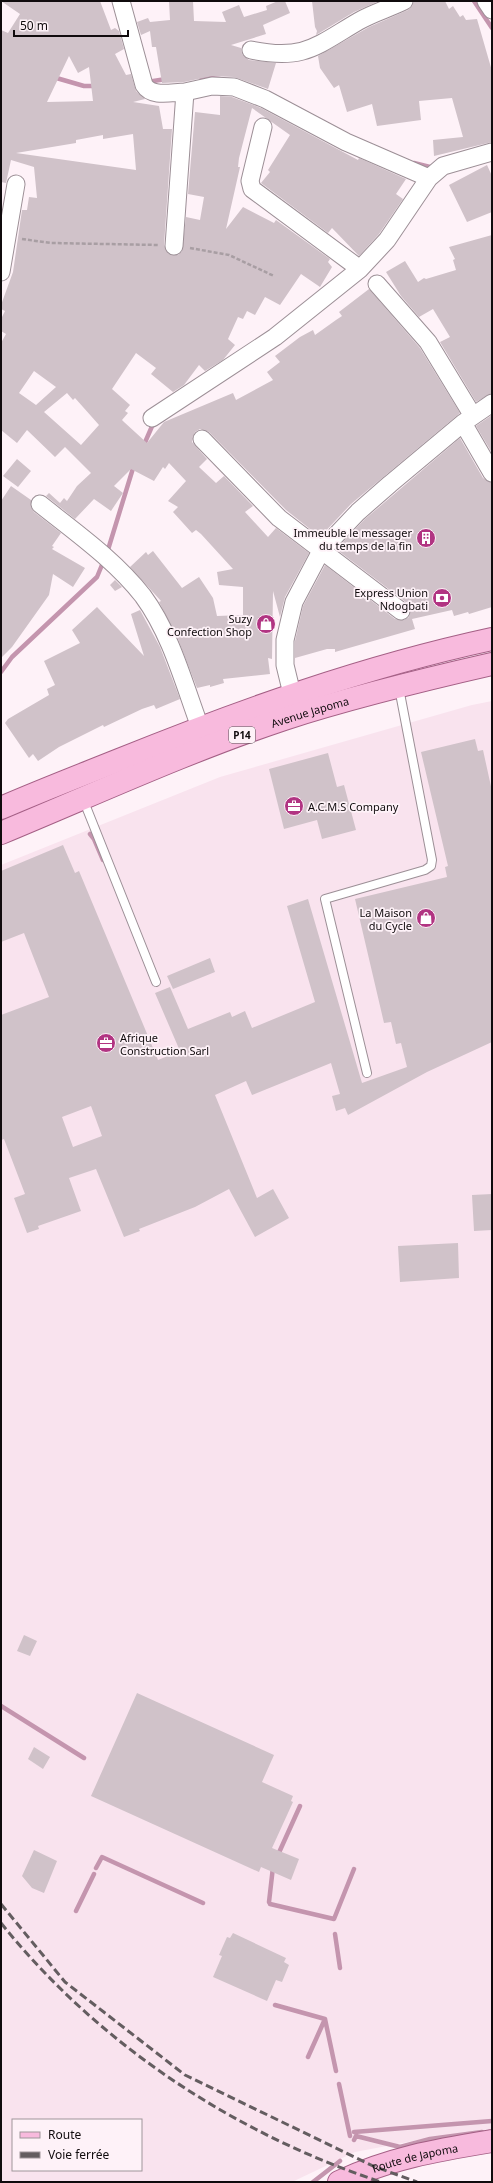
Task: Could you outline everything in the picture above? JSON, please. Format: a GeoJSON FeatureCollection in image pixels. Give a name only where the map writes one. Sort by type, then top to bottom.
{"type":"FeatureCollection","features":[{"type":"Feature","properties":{"kind":"main road","name":"Avenue Japoma"},"geometry":{"type":"LineString","coordinates":[[1,808],[200,727],[292,694],[392,664],[492,639]]}},
{"type":"Feature","properties":{"kind":"main road","name":"Avenue Japoma"},"geometry":{"type":"LineString","coordinates":[[1,833],[218,743],[284,719],[399,687],[492,664]]}},
{"type":"Feature","properties":{"kind":"main road","name":"Route de Japoma"},"geometry":{"type":"LineString","coordinates":[[339,2182],[373,2166],[424,2152],[492,2142]]}},
{"type":"Feature","properties":{"kind":"street"},"geometry":{"type":"LineString","coordinates":[[121,1],[144,85],[147,90],[153,93],[185,92],[212,86],[234,87],[264,99],[346,142],[429,178]]}},
{"type":"Feature","properties":{"kind":"street"},"geometry":{"type":"LineString","coordinates":[[251,50],[274,54],[292,54],[310,50],[361,20],[404,1]]}},
{"type":"Feature","properties":{"kind":"street"},"geometry":{"type":"LineString","coordinates":[[486,1],[492,10]]}},
{"type":"Feature","properties":{"kind":"street"},"geometry":{"type":"LineString","coordinates":[[174,246],[185,92]]}},
{"type":"Feature","properties":{"kind":"street"},"geometry":{"type":"LineString","coordinates":[[263,127],[250,181],[252,189],[360,269]]}},
{"type":"Feature","properties":{"kind":"street"},"geometry":{"type":"LineString","coordinates":[[152,418],[275,338],[360,269],[387,240],[429,178],[443,166],[492,152]]}},
{"type":"Feature","properties":{"kind":"street"},"geometry":{"type":"LineString","coordinates":[[1,272],[16,184]]}},
{"type":"Feature","properties":{"kind":"street"},"geometry":{"type":"LineString","coordinates":[[377,284],[428,342],[468,420],[492,473]]}},
{"type":"Feature","properties":{"kind":"street"},"geometry":{"type":"LineString","coordinates":[[292,694],[285,665],[285,640],[294,602],[321,551],[379,493],[468,420],[492,404]]}},
{"type":"Feature","properties":{"kind":"street"},"geometry":{"type":"LineString","coordinates":[[202,439],[279,518],[401,611]]}},
{"type":"Feature","properties":{"kind":"street"},"geometry":{"type":"LineString","coordinates":[[40,504],[93,546],[142,596],[157,618],[168,641],[200,727]]}},
{"type":"Feature","properties":{"kind":"lane"},"geometry":{"type":"LineString","coordinates":[[367,1073],[325,899],[425,870],[431,866],[432,860],[399,687]]}},
{"type":"Feature","properties":{"kind":"lane"},"geometry":{"type":"LineString","coordinates":[[83,799],[156,982]]}},
{"type":"Feature","properties":{"kind":"path"},"geometry":{"type":"LineString","coordinates":[[7,237],[51,243],[174,246],[211,250],[229,255],[274,276]]}},
{"type":"Feature","properties":{"kind":"shaded area"},"geometry":{"type":"Polygon","coordinates":[[[492,701],[492,2133],[429,2138],[355,2152],[292,2182],[1,2182],[1,865],[220,777],[472,705],[492,701]]]}},
{"type":"Feature","properties":{"kind":"building"},"geometry":{"type":"Polygon","coordinates":[[[1,1],[100,1],[111,30],[115,28],[119,31],[124,49],[115,54],[126,75],[131,74],[136,91],[145,99],[133,102],[159,106],[163,129],[172,129],[164,245],[169,254],[178,255],[182,251],[186,217],[200,220],[204,197],[188,194],[195,112],[220,115],[220,96],[232,97],[261,108],[358,160],[359,158],[406,179],[396,194],[403,199],[379,234],[359,256],[332,228],[328,233],[261,183],[270,172],[268,170],[290,135],[252,108],[239,158],[238,167],[240,167],[226,229],[243,207],[274,223],[276,220],[330,259],[328,262],[332,267],[320,287],[301,274],[280,305],[265,297],[255,315],[247,311],[243,319],[238,317],[228,339],[235,345],[223,360],[205,371],[199,365],[184,385],[173,392],[151,374],[156,368],[136,353],[112,389],[130,405],[125,411],[128,413],[122,420],[147,443],[164,422],[233,393],[236,400],[273,380],[267,372],[280,362],[275,356],[300,337],[313,330],[315,335],[342,316],[339,312],[369,289],[420,348],[460,413],[351,504],[320,537],[286,510],[209,432],[200,429],[195,432],[192,442],[207,459],[199,467],[216,483],[224,476],[253,506],[245,512],[268,537],[276,528],[309,553],[285,597],[280,617],[273,591],[272,659],[268,658],[270,674],[223,679],[224,683],[210,687],[210,685],[197,688],[178,639],[159,602],[161,601],[130,567],[146,552],[148,555],[153,551],[182,588],[199,577],[213,598],[217,616],[243,615],[243,587],[219,585],[217,572],[233,569],[201,534],[196,530],[192,533],[173,512],[178,507],[168,501],[186,481],[169,463],[165,469],[163,467],[154,481],[131,469],[114,486],[123,493],[111,511],[94,499],[75,519],[46,496],[49,493],[60,503],[64,498],[67,501],[77,486],[91,473],[65,447],[55,457],[27,430],[17,443],[1,430],[1,343],[6,334],[1,331],[1,319],[5,311],[1,309],[1,305],[13,272],[22,210],[27,210],[29,197],[37,198],[34,167],[11,160],[6,183],[1,182],[1,30],[8,33],[20,14],[1,1]],[[69,56],[47,102],[93,101],[89,67],[78,73],[69,56]],[[133,134],[103,139],[103,135],[76,140],[76,143],[16,153],[136,170],[133,134]],[[34,371],[19,393],[36,405],[56,387],[34,371]],[[67,393],[44,412],[81,445],[99,425],[75,398],[73,400],[67,393]]]}},
{"type":"Feature","properties":{"kind":"building"},"geometry":{"type":"Polygon","coordinates":[[[169,1],[193,1],[194,21],[226,22],[222,12],[239,5],[244,17],[267,10],[266,6],[278,1],[285,1],[290,13],[263,25],[266,34],[231,45],[241,48],[242,54],[249,60],[276,63],[268,89],[234,77],[212,76],[184,82],[162,83],[156,47],[152,47],[150,31],[141,35],[137,22],[148,18],[150,22],[170,20],[169,1]]]}},
{"type":"Feature","properties":{"kind":"building"},"geometry":{"type":"Polygon","coordinates":[[[312,1],[379,1],[354,12],[316,35],[317,31],[315,27],[312,1]]]}},
{"type":"Feature","properties":{"kind":"building"},"geometry":{"type":"Polygon","coordinates":[[[414,1],[445,1],[449,9],[453,6],[460,17],[463,15],[466,20],[477,19],[492,71],[492,142],[434,156],[433,140],[463,137],[452,98],[419,101],[421,120],[377,126],[372,104],[347,112],[339,85],[334,88],[320,68],[318,56],[369,27],[408,10],[414,1]]]}},
{"type":"Feature","properties":{"kind":"building"},"geometry":{"type":"Polygon","coordinates":[[[487,165],[492,176],[492,212],[467,222],[449,185],[487,165]]]}},
{"type":"Feature","properties":{"kind":"building"},"geometry":{"type":"Polygon","coordinates":[[[492,235],[492,393],[476,402],[440,342],[450,337],[433,309],[419,317],[401,296],[386,272],[405,261],[418,282],[424,278],[426,279],[456,270],[453,260],[455,259],[449,247],[492,235]]]}},
{"type":"Feature","properties":{"kind":"building"},"geometry":{"type":"Polygon","coordinates":[[[492,415],[492,453],[476,426],[492,415]]]}},
{"type":"Feature","properties":{"kind":"building"},"geometry":{"type":"Polygon","coordinates":[[[460,438],[483,478],[492,483],[492,607],[469,614],[468,612],[454,616],[452,610],[412,619],[415,629],[335,652],[335,649],[327,649],[295,658],[295,641],[303,606],[325,565],[395,619],[404,620],[409,617],[410,608],[407,603],[336,549],[365,519],[460,438]]]}},
{"type":"Feature","properties":{"kind":"building"},"geometry":{"type":"Polygon","coordinates":[[[17,459],[31,471],[18,487],[3,476],[17,459]]]}},
{"type":"Feature","properties":{"kind":"building"},"geometry":{"type":"Polygon","coordinates":[[[11,486],[31,500],[31,507],[34,512],[61,533],[52,546],[54,547],[52,549],[85,568],[73,587],[53,574],[49,595],[12,647],[1,658],[1,501],[11,486]]]}},
{"type":"Feature","properties":{"kind":"building"},"geometry":{"type":"Polygon","coordinates":[[[115,580],[122,587],[115,591],[110,585],[115,580]]]}},
{"type":"Feature","properties":{"kind":"building"},"geometry":{"type":"Polygon","coordinates":[[[97,607],[144,656],[131,614],[140,610],[160,647],[180,699],[156,709],[154,705],[142,709],[104,727],[103,725],[59,747],[38,761],[33,754],[29,758],[5,723],[8,719],[49,695],[47,689],[55,685],[44,661],[80,643],[72,630],[97,607]]]}},
{"type":"Feature","properties":{"kind":"building"},"geometry":{"type":"Polygon","coordinates":[[[475,739],[478,751],[483,750],[492,791],[492,1042],[427,1072],[348,1115],[345,1108],[336,1111],[332,1096],[340,1094],[331,1063],[252,1095],[246,1081],[215,1095],[257,1198],[273,1189],[289,1218],[255,1237],[229,1189],[195,1207],[139,1229],[140,1231],[124,1237],[96,1169],[69,1178],[81,1211],[38,1226],[39,1229],[27,1233],[14,1198],[25,1194],[4,1139],[1,1140],[1,1015],[49,997],[24,933],[1,942],[1,871],[63,845],[75,873],[79,871],[158,1060],[180,1051],[155,993],[170,987],[188,1029],[230,1012],[232,1017],[245,1011],[252,1028],[315,1002],[287,906],[308,899],[362,1083],[407,1067],[401,1043],[396,1044],[391,1022],[384,1023],[355,899],[447,877],[445,867],[448,866],[421,752],[475,739]],[[91,1106],[62,1117],[73,1147],[102,1136],[91,1106]]]}},
{"type":"Feature","properties":{"kind":"building"},"geometry":{"type":"Polygon","coordinates":[[[328,753],[337,787],[344,785],[356,830],[322,839],[317,820],[284,829],[269,769],[328,753]]]}},
{"type":"Feature","properties":{"kind":"building"},"geometry":{"type":"Polygon","coordinates":[[[210,958],[215,972],[173,989],[167,976],[210,958]]]}},
{"type":"Feature","properties":{"kind":"building"},"geometry":{"type":"Polygon","coordinates":[[[492,1194],[492,1230],[474,1231],[472,1195],[492,1194]]]}},
{"type":"Feature","properties":{"kind":"building"},"geometry":{"type":"Polygon","coordinates":[[[458,1243],[459,1278],[400,1282],[398,1246],[458,1243]]]}},
{"type":"Feature","properties":{"kind":"building"},"geometry":{"type":"Polygon","coordinates":[[[24,1635],[37,1641],[30,1656],[17,1651],[24,1635]]]}},
{"type":"Feature","properties":{"kind":"building"},"geometry":{"type":"Polygon","coordinates":[[[137,1693],[274,1755],[262,1782],[293,1796],[291,1801],[293,1802],[272,1848],[299,1859],[291,1880],[261,1867],[259,1872],[91,1796],[137,1693]]]}},
{"type":"Feature","properties":{"kind":"building"},"geometry":{"type":"Polygon","coordinates":[[[34,1747],[50,1757],[43,1769],[28,1759],[34,1747]]]}},
{"type":"Feature","properties":{"kind":"building"},"geometry":{"type":"Polygon","coordinates":[[[34,1850],[57,1861],[44,1893],[32,1888],[22,1876],[34,1850]]]}},
{"type":"Feature","properties":{"kind":"building"},"geometry":{"type":"Polygon","coordinates":[[[233,1933],[286,1958],[284,1962],[289,1965],[282,1982],[276,1980],[267,2001],[213,1977],[222,1956],[219,1955],[227,1937],[230,1938],[233,1933]]]}},
{"type":"Feature","properties":{"kind":"waterway"},"geometry":{"type":"LineString","coordinates":[[474,1],[492,28]]}},
{"type":"Feature","properties":{"kind":"waterway"},"geometry":{"type":"LineString","coordinates":[[53,77],[84,86],[96,86]]}},
{"type":"Feature","properties":{"kind":"waterway"},"geometry":{"type":"LineString","coordinates":[[201,77],[220,79]]}},
{"type":"Feature","properties":{"kind":"waterway"},"geometry":{"type":"LineString","coordinates":[[147,82],[166,79]]}},
{"type":"Feature","properties":{"kind":"waterway"},"geometry":{"type":"LineString","coordinates":[[414,163],[434,168]]}},
{"type":"Feature","properties":{"kind":"waterway"},"geometry":{"type":"LineString","coordinates":[[143,447],[153,424],[156,422]]}},
{"type":"Feature","properties":{"kind":"waterway"},"geometry":{"type":"LineString","coordinates":[[107,553],[134,465]]}},
{"type":"Feature","properties":{"kind":"waterway"},"geometry":{"type":"LineString","coordinates":[[1,672],[12,657],[97,577],[104,560]]}},
{"type":"Feature","properties":{"kind":"waterway"},"geometry":{"type":"LineString","coordinates":[[90,834],[94,839],[103,860]]}},
{"type":"Feature","properties":{"kind":"waterway"},"geometry":{"type":"LineString","coordinates":[[1,1706],[84,1758]]}},
{"type":"Feature","properties":{"kind":"waterway"},"geometry":{"type":"LineString","coordinates":[[277,1857],[300,1806]]}},
{"type":"Feature","properties":{"kind":"waterway"},"geometry":{"type":"LineString","coordinates":[[96,1868],[102,1857],[203,1903]]}},
{"type":"Feature","properties":{"kind":"waterway"},"geometry":{"type":"LineString","coordinates":[[269,1902],[273,1867]]}},
{"type":"Feature","properties":{"kind":"waterway"},"geometry":{"type":"LineString","coordinates":[[270,1904],[334,1919],[354,1869]]}},
{"type":"Feature","properties":{"kind":"waterway"},"geometry":{"type":"LineString","coordinates":[[76,1911],[94,1874]]}},
{"type":"Feature","properties":{"kind":"waterway"},"geometry":{"type":"LineString","coordinates":[[335,1934],[340,1968]]}},
{"type":"Feature","properties":{"kind":"waterway"},"geometry":{"type":"LineString","coordinates":[[275,2005],[325,2019]]}},
{"type":"Feature","properties":{"kind":"waterway"},"geometry":{"type":"LineString","coordinates":[[325,2019],[336,2071]]}},
{"type":"Feature","properties":{"kind":"waterway"},"geometry":{"type":"LineString","coordinates":[[308,2057],[325,2019]]}},
{"type":"Feature","properties":{"kind":"waterway"},"geometry":{"type":"LineString","coordinates":[[339,2084],[350,2136]]}},
{"type":"Feature","properties":{"kind":"waterway"},"geometry":{"type":"LineString","coordinates":[[354,2132],[492,2121]]}},
{"type":"Feature","properties":{"kind":"waterway"},"geometry":{"type":"LineString","coordinates":[[354,2140],[356,2136],[400,2147],[430,2139],[482,2132]]}},
{"type":"Feature","properties":{"kind":"waterway"},"geometry":{"type":"LineString","coordinates":[[313,2182],[340,2161]]}},
{"type":"Feature","properties":{"kind":"railway"},"geometry":{"type":"LineString","coordinates":[[1,1904],[65,1982],[185,2075],[373,2166],[417,2182]]}},
{"type":"Feature","properties":{"kind":"railway"},"geometry":{"type":"LineString","coordinates":[[1,1923],[39,1967],[80,2008],[125,2045],[172,2080],[221,2110],[273,2138],[326,2162],[381,2182]]}},
{"type":"Feature","properties":{"kind":"place","name":"Immeuble le messager du temps de la fin"},"geometry":{"type":"Point","coordinates":[426,538]}},
{"type":"Feature","properties":{"kind":"place","name":"Express Union Ndogbati"},"geometry":{"type":"Point","coordinates":[442,598]}},
{"type":"Feature","properties":{"kind":"place","name":"Suzy Confection Shop"},"geometry":{"type":"Point","coordinates":[266,624]}},
{"type":"Feature","properties":{"kind":"place","name":"A.C.M.S Company"},"geometry":{"type":"Point","coordinates":[294,806]}},
{"type":"Feature","properties":{"kind":"place","name":"La Maison du Cycle"},"geometry":{"type":"Point","coordinates":[426,918]}},
{"type":"Feature","properties":{"kind":"place","name":"Afrique Construction Sarl"},"geometry":{"type":"Point","coordinates":[106,1043]}}]}
